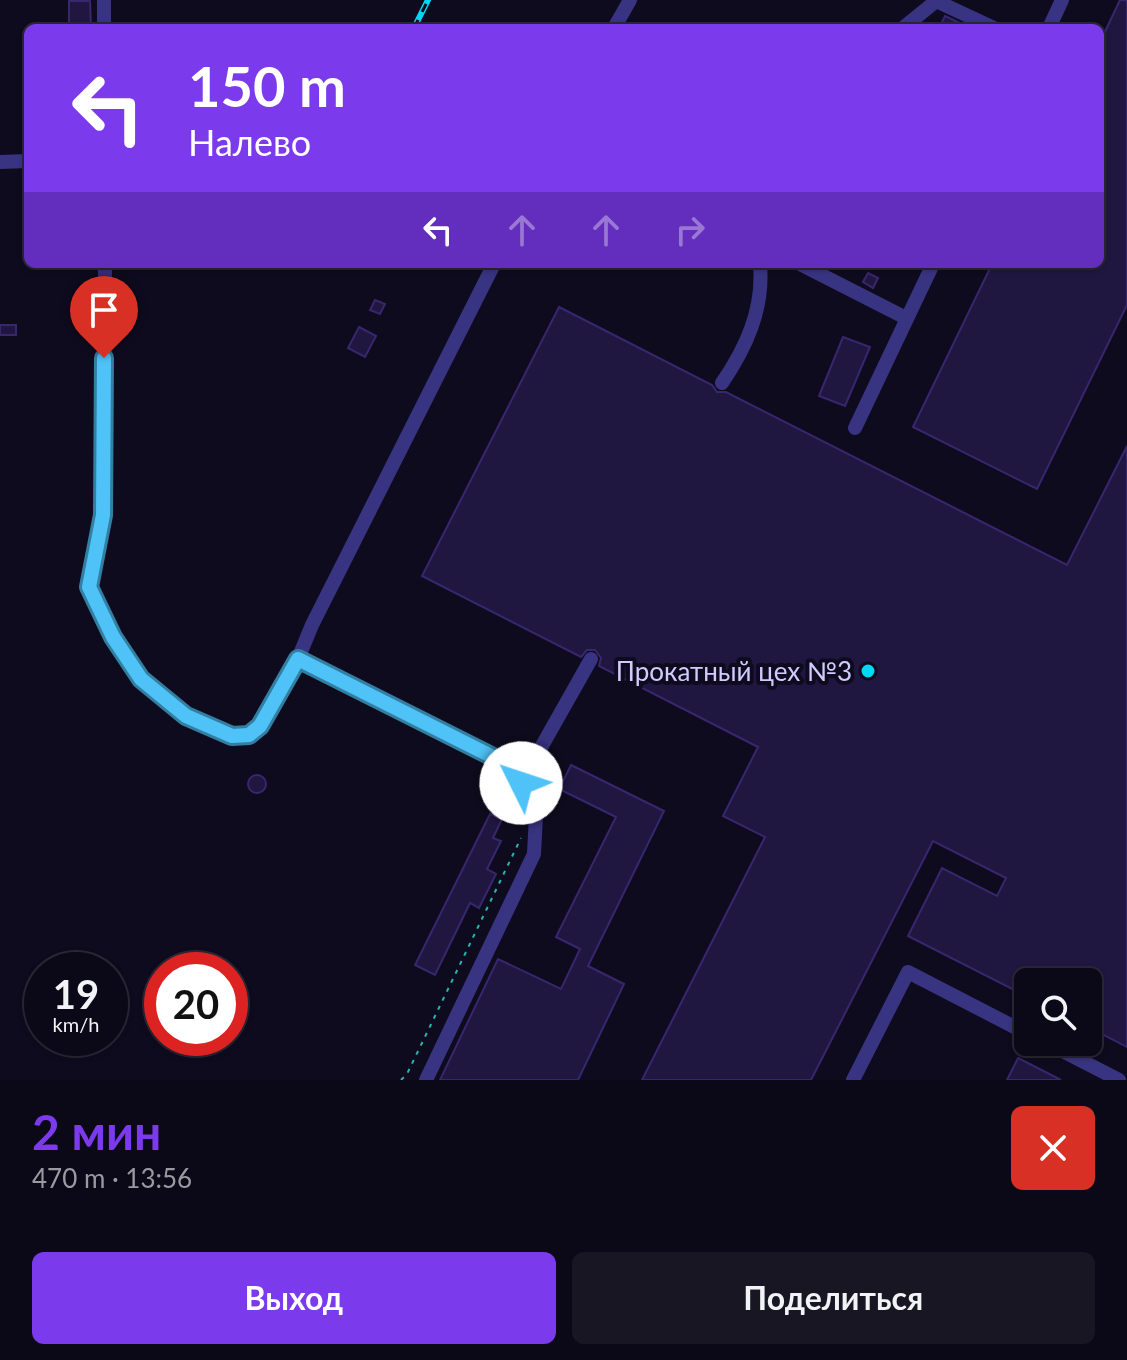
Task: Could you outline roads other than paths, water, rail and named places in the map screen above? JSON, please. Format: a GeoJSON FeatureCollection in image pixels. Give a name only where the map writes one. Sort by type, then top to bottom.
{"type":"FeatureCollection","features":[{"type":"Feature","properties":{"kind":"lane"},"geometry":{"type":"LineString","coordinates":[[104,0],[104,24]]}},
{"type":"Feature","properties":{"kind":"lane"},"geometry":{"type":"LineString","coordinates":[[616,24],[630,0]]}},
{"type":"Feature","properties":{"kind":"lane"},"geometry":{"type":"LineString","coordinates":[[1051,24],[1062,0]]}},
{"type":"Feature","properties":{"kind":"lane"},"geometry":{"type":"LineString","coordinates":[[908,24],[936,1],[985,24]]}},
{"type":"Feature","properties":{"kind":"lane"},"geometry":{"type":"LineString","coordinates":[[0,162],[24,161]]}},
{"type":"Feature","properties":{"kind":"lane"},"geometry":{"type":"LineString","coordinates":[[105,268],[103,515],[89,587],[107,625],[141,679],[186,716],[232,736],[249,735],[260,726],[298,659],[312,625],[492,268]]}},
{"type":"Feature","properties":{"kind":"lane"},"geometry":{"type":"LineString","coordinates":[[722,383],[743,353],[758,309],[760,268]]}},
{"type":"Feature","properties":{"kind":"lane"},"geometry":{"type":"LineString","coordinates":[[808,268],[906,318]]}},
{"type":"Feature","properties":{"kind":"lane"},"geometry":{"type":"LineString","coordinates":[[855,428],[931,268]]}},
{"type":"Feature","properties":{"kind":"lane"},"geometry":{"type":"LineString","coordinates":[[298,659],[501,761],[521,783],[536,815],[534,854],[426,1080]]}},
{"type":"Feature","properties":{"kind":"lane"},"geometry":{"type":"LineString","coordinates":[[521,783],[591,659]]}},
{"type":"Feature","properties":{"kind":"lane"},"geometry":{"type":"LineString","coordinates":[[853,1080],[908,972],[1014,1027]]}},
{"type":"Feature","properties":{"kind":"lane"},"geometry":{"type":"LineString","coordinates":[[1072,1056],[1119,1080]]}},
{"type":"Feature","properties":{"kind":"railway"},"geometry":{"type":"LineString","coordinates":[[416,24],[428,0]]}},
{"type":"Feature","properties":{"kind":"place","name":"Прокатный цех №3"},"geometry":{"type":"Point","coordinates":[868,671]}}]}
